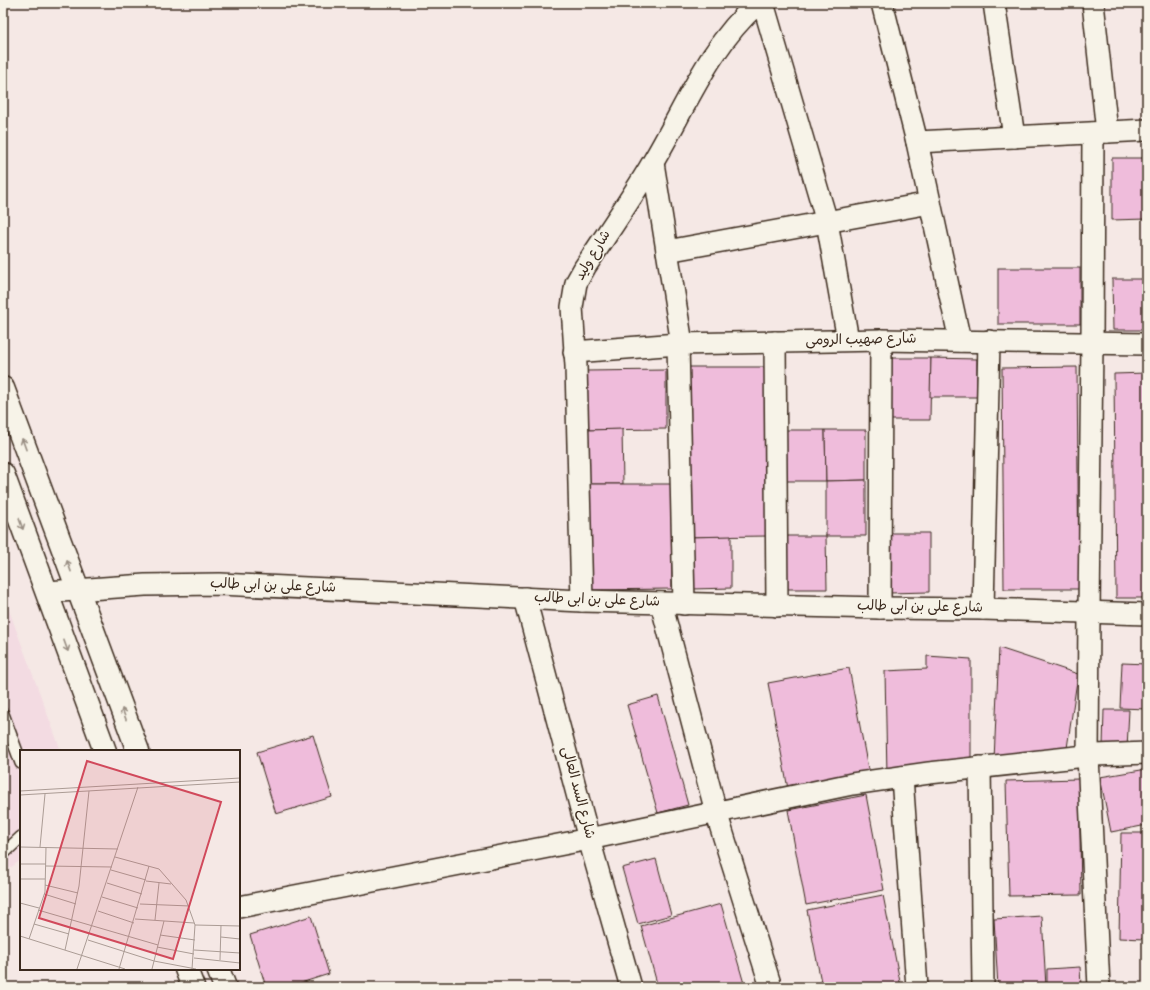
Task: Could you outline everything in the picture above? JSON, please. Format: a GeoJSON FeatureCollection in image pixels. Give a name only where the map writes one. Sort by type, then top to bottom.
{"type":"FeatureCollection","features":[{"type":"Feature","properties":{"kind":"main road"},"geometry":{"type":"LineString","coordinates":[[3,388],[138,750]]}},
{"type":"Feature","properties":{"kind":"main road"},"geometry":{"type":"LineString","coordinates":[[3,474],[105,750]]}},
{"type":"Feature","properties":{"kind":"main road"},"geometry":{"type":"LineString","coordinates":[[186,970],[193,987]]}},
{"type":"Feature","properties":{"kind":"main road"},"geometry":{"type":"LineString","coordinates":[[218,970],[225,987]]}},
{"type":"Feature","properties":{"kind":"street","name":"شارع وليد"},"geometry":{"type":"LineString","coordinates":[[582,601],[572,307],[576,283],[653,163],[702,74],[727,35],[758,3]]}},
{"type":"Feature","properties":{"kind":"street"},"geometry":{"type":"LineString","coordinates":[[763,3],[827,222],[848,340]]}},
{"type":"Feature","properties":{"kind":"street"},"geometry":{"type":"LineString","coordinates":[[882,3],[917,142],[960,341]]}},
{"type":"Feature","properties":{"kind":"street"},"geometry":{"type":"LineString","coordinates":[[994,3],[1014,137]]}},
{"type":"Feature","properties":{"kind":"street"},"geometry":{"type":"LineString","coordinates":[[1093,3],[1100,132],[1092,343],[1088,756],[1099,987]]}},
{"type":"Feature","properties":{"kind":"street"},"geometry":{"type":"LineString","coordinates":[[917,142],[1147,130]]}},
{"type":"Feature","properties":{"kind":"street"},"geometry":{"type":"LineString","coordinates":[[653,163],[680,344],[684,604]]}},
{"type":"Feature","properties":{"kind":"street"},"geometry":{"type":"LineString","coordinates":[[667,251],[930,203]]}},
{"type":"Feature","properties":{"kind":"street","name":"شارع صهيب الرومى"},"geometry":{"type":"LineString","coordinates":[[574,352],[680,344],[848,340],[1147,344]]}},
{"type":"Feature","properties":{"kind":"street"},"geometry":{"type":"LineString","coordinates":[[880,608],[881,340]]}},
{"type":"Feature","properties":{"kind":"street"},"geometry":{"type":"LineString","coordinates":[[983,609],[989,341]]}},
{"type":"Feature","properties":{"kind":"street"},"geometry":{"type":"LineString","coordinates":[[775,342],[776,606]]}},
{"type":"Feature","properties":{"kind":"street","name":"شارع على بن ابى طالب"},"geometry":{"type":"LineString","coordinates":[[46,592],[145,585],[220,584],[582,601],[983,609],[1147,614]]}},
{"type":"Feature","properties":{"kind":"street","name":"شارع السد العالى"},"geometry":{"type":"LineString","coordinates":[[525,598],[589,839],[631,987]]}},
{"type":"Feature","properties":{"kind":"street"},"geometry":{"type":"LineString","coordinates":[[661,603],[716,812],[770,987]]}},
{"type":"Feature","properties":{"kind":"street"},"geometry":{"type":"LineString","coordinates":[[240,907],[589,839],[852,784],[980,767],[1088,756],[1147,753]]}},
{"type":"Feature","properties":{"kind":"street"},"geometry":{"type":"LineString","coordinates":[[980,767],[983,987]]}},
{"type":"Feature","properties":{"kind":"street"},"geometry":{"type":"LineString","coordinates":[[902,777],[917,987]]}},
{"type":"Feature","properties":{"kind":"lane"},"geometry":{"type":"LineString","coordinates":[[3,714],[20,760]]}},
{"type":"Feature","properties":{"kind":"lane"},"geometry":{"type":"LineString","coordinates":[[3,854],[20,838]]}},
{"type":"Feature","properties":{"kind":"shaded area"},"geometry":{"type":"Polygon","coordinates":[[[3,594],[61,750],[20,750],[20,861],[3,873],[3,594]]]}},
{"type":"Feature","properties":{"kind":"building"},"geometry":{"type":"Polygon","coordinates":[[[1112,158],[1145,158],[1146,219],[1112,220],[1112,158]]]}},
{"type":"Feature","properties":{"kind":"building"},"geometry":{"type":"Polygon","coordinates":[[[1145,158],[1147,158],[1147,219],[1146,219],[1145,158]]]}},
{"type":"Feature","properties":{"kind":"building"},"geometry":{"type":"Polygon","coordinates":[[[998,268],[1080,268],[1080,324],[998,324],[998,268]]]}},
{"type":"Feature","properties":{"kind":"building"},"geometry":{"type":"Polygon","coordinates":[[[1112,279],[1147,279],[1147,330],[1113,330],[1112,279]]]}},
{"type":"Feature","properties":{"kind":"building"},"geometry":{"type":"Polygon","coordinates":[[[889,358],[931,358],[930,420],[889,420],[889,358]]]}},
{"type":"Feature","properties":{"kind":"building"},"geometry":{"type":"Polygon","coordinates":[[[931,358],[977,359],[977,397],[930,397],[931,358]]]}},
{"type":"Feature","properties":{"kind":"building"},"geometry":{"type":"Polygon","coordinates":[[[688,367],[766,367],[768,536],[689,537],[688,367]]]}},
{"type":"Feature","properties":{"kind":"building"},"geometry":{"type":"Polygon","coordinates":[[[1077,367],[1079,589],[1004,589],[1002,368],[1077,367]]]}},
{"type":"Feature","properties":{"kind":"building"},"geometry":{"type":"Polygon","coordinates":[[[666,370],[666,429],[588,430],[587,371],[666,370]]]}},
{"type":"Feature","properties":{"kind":"building"},"geometry":{"type":"Polygon","coordinates":[[[1147,373],[1147,598],[1116,598],[1114,374],[1147,373]]]}},
{"type":"Feature","properties":{"kind":"building"},"geometry":{"type":"Polygon","coordinates":[[[622,429],[623,484],[589,484],[588,430],[622,429]]]}},
{"type":"Feature","properties":{"kind":"building"},"geometry":{"type":"Polygon","coordinates":[[[783,430],[825,430],[826,481],[783,481],[783,430]]]}},
{"type":"Feature","properties":{"kind":"building"},"geometry":{"type":"Polygon","coordinates":[[[825,430],[866,430],[866,480],[826,481],[825,430]]]}},
{"type":"Feature","properties":{"kind":"building"},"geometry":{"type":"Polygon","coordinates":[[[866,480],[866,536],[826,536],[826,481],[866,480]]]}},
{"type":"Feature","properties":{"kind":"building"},"geometry":{"type":"Polygon","coordinates":[[[589,484],[671,484],[672,589],[590,590],[589,484]]]}},
{"type":"Feature","properties":{"kind":"building"},"geometry":{"type":"Polygon","coordinates":[[[889,533],[929,533],[929,592],[889,593],[889,533]]]}},
{"type":"Feature","properties":{"kind":"building"},"geometry":{"type":"Polygon","coordinates":[[[731,536],[731,588],[692,589],[689,537],[731,536]]]}},
{"type":"Feature","properties":{"kind":"building"},"geometry":{"type":"Polygon","coordinates":[[[783,536],[826,536],[827,589],[784,589],[783,536]]]}},
{"type":"Feature","properties":{"kind":"building"},"geometry":{"type":"Polygon","coordinates":[[[999,648],[1078,674],[1067,748],[994,760],[999,648]]]}},
{"type":"Feature","properties":{"kind":"building"},"geometry":{"type":"Polygon","coordinates":[[[927,656],[971,659],[971,765],[887,775],[885,671],[927,669],[927,656]]]}},
{"type":"Feature","properties":{"kind":"building"},"geometry":{"type":"Polygon","coordinates":[[[1122,663],[1147,664],[1147,709],[1120,708],[1122,663]]]}},
{"type":"Feature","properties":{"kind":"building"},"geometry":{"type":"Polygon","coordinates":[[[849,668],[869,774],[788,789],[768,683],[849,668]]]}},
{"type":"Feature","properties":{"kind":"building"},"geometry":{"type":"Polygon","coordinates":[[[658,696],[688,805],[658,813],[627,705],[658,696]]]}},
{"type":"Feature","properties":{"kind":"building"},"geometry":{"type":"Polygon","coordinates":[[[1104,710],[1129,710],[1127,748],[1103,747],[1104,710]]]}},
{"type":"Feature","properties":{"kind":"building"},"geometry":{"type":"Polygon","coordinates":[[[313,735],[332,797],[276,814],[257,752],[313,735]]]}},
{"type":"Feature","properties":{"kind":"building"},"geometry":{"type":"Polygon","coordinates":[[[1147,769],[1147,825],[1111,832],[1100,777],[1147,769]]]}},
{"type":"Feature","properties":{"kind":"building"},"geometry":{"type":"Polygon","coordinates":[[[1079,779],[1081,895],[1009,896],[1006,781],[1079,779]]]}},
{"type":"Feature","properties":{"kind":"building"},"geometry":{"type":"Polygon","coordinates":[[[866,795],[884,890],[806,905],[788,810],[866,795]]]}},
{"type":"Feature","properties":{"kind":"building"},"geometry":{"type":"Polygon","coordinates":[[[1121,833],[1147,833],[1145,939],[1119,938],[1121,833]]]}},
{"type":"Feature","properties":{"kind":"building"},"geometry":{"type":"Polygon","coordinates":[[[656,859],[671,915],[638,924],[622,868],[656,859]]]}},
{"type":"Feature","properties":{"kind":"building"},"geometry":{"type":"Polygon","coordinates":[[[883,895],[901,987],[822,987],[807,910],[883,895]]]}},
{"type":"Feature","properties":{"kind":"building"},"geometry":{"type":"Polygon","coordinates":[[[721,904],[745,987],[658,987],[641,926],[721,904]]]}},
{"type":"Feature","properties":{"kind":"building"},"geometry":{"type":"Polygon","coordinates":[[[311,916],[329,974],[288,987],[266,987],[250,935],[311,916]]]}},
{"type":"Feature","properties":{"kind":"building"},"geometry":{"type":"Polygon","coordinates":[[[1042,916],[1046,987],[998,987],[994,919],[1042,916]]]}},
{"type":"Feature","properties":{"kind":"building"},"geometry":{"type":"Polygon","coordinates":[[[1080,967],[1081,987],[1047,987],[1047,969],[1080,967]]]}}]}
